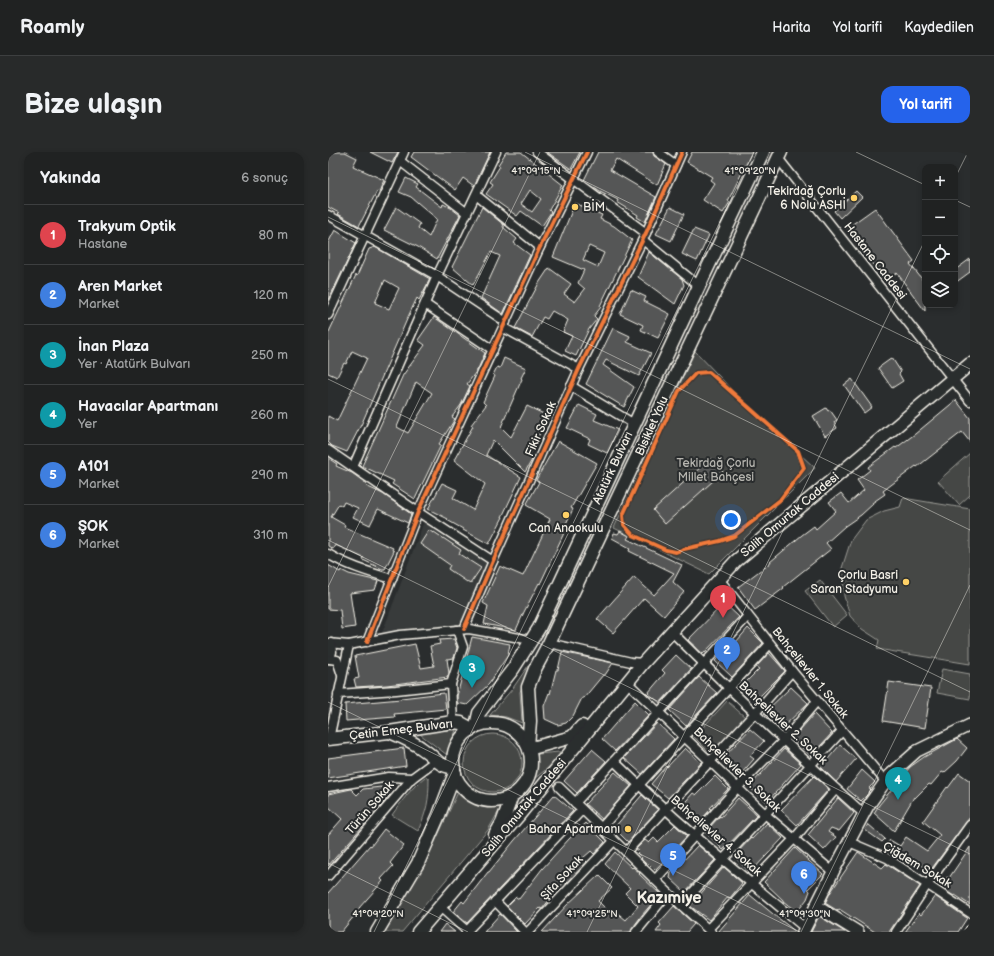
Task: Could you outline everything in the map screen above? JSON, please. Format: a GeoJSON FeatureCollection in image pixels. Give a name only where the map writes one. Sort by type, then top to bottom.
{"type":"FeatureCollection","features":[{"type":"Feature","properties":{"kind":"main road","name":"Atatürk Bulvarı"},"geometry":{"type":"LineString","coordinates":[[454,770],[453,759],[459,741],[465,734],[474,728],[479,713],[513,669],[542,621],[763,152]]}},
{"type":"Feature","properties":{"kind":"main road","name":"Atatürk Bulvarı"},"geometry":{"type":"LineString","coordinates":[[528,746],[530,721],[528,687],[535,669],[549,643],[779,155]]}},
{"type":"Feature","properties":{"kind":"main road","name":"Salih Omurtak Caddesi"},"geometry":{"type":"LineString","coordinates":[[418,932],[519,815],[643,663],[736,561],[970,364]]}},
{"type":"Feature","properties":{"kind":"main road","name":"Salih Omurtak Caddesi"},"geometry":{"type":"LineString","coordinates":[[528,746],[536,747],[572,737],[627,682]]}},
{"type":"Feature","properties":{"kind":"main road","name":"Çetin Emeç Bulvarı"},"geometry":{"type":"LineString","coordinates":[[328,739],[389,732],[453,722],[461,723],[474,728]]}},
{"type":"Feature","properties":{"kind":"main road","name":"Salih Omurtak Caddesi"},"geometry":{"type":"LineString","coordinates":[[472,869],[502,823],[514,795],[523,787],[531,772],[532,763],[528,746],[516,730],[497,723],[486,724],[474,728]]}},
{"type":"Feature","properties":{"kind":"main road"},"geometry":{"type":"LineString","coordinates":[[804,930],[864,814],[885,781],[917,751],[970,725]]}},
{"type":"Feature","properties":{"kind":"main road"},"geometry":{"type":"LineString","coordinates":[[389,732],[415,743],[440,764],[454,770],[458,782],[465,790],[478,798],[492,802],[540,788]]}},
{"type":"Feature","properties":{"kind":"main road"},"geometry":{"type":"LineString","coordinates":[[377,932],[418,863],[439,815],[454,770]]}},
{"type":"Feature","properties":{"kind":"main road"},"geometry":{"type":"LineString","coordinates":[[816,906],[858,932]]}},
{"type":"Feature","properties":{"kind":"street"},"geometry":{"type":"LineString","coordinates":[[328,315],[404,152]]}},
{"type":"Feature","properties":{"kind":"street"},"geometry":{"type":"LineString","coordinates":[[353,467],[437,276],[496,152]]}},
{"type":"Feature","properties":{"kind":"street"},"geometry":{"type":"LineString","coordinates":[[537,152],[645,236],[699,286]]}},
{"type":"Feature","properties":{"kind":"street"},"geometry":{"type":"LineString","coordinates":[[367,642],[418,512],[540,247],[587,152]]}},
{"type":"Feature","properties":{"kind":"street"},"geometry":{"type":"LineString","coordinates":[[658,152],[676,165]]}},
{"type":"Feature","properties":{"kind":"street","name":"Fikir Sokak"},"geometry":{"type":"LineString","coordinates":[[451,684],[463,647],[463,629],[571,386],[645,236],[682,152]]}},
{"type":"Feature","properties":{"kind":"street","name":"Hastane Caddesi"},"geometry":{"type":"LineString","coordinates":[[779,155],[970,401]]}},
{"type":"Feature","properties":{"kind":"street"},"geometry":{"type":"LineString","coordinates":[[400,161],[467,213]]}},
{"type":"Feature","properties":{"kind":"street"},"geometry":{"type":"LineString","coordinates":[[476,195],[540,247]]}},
{"type":"Feature","properties":{"kind":"street"},"geometry":{"type":"LineString","coordinates":[[328,215],[364,237],[437,276],[505,325],[579,369]]}},
{"type":"Feature","properties":{"kind":"street"},"geometry":{"type":"LineString","coordinates":[[425,304],[493,350]]}},
{"type":"Feature","properties":{"kind":"street"},"geometry":{"type":"LineString","coordinates":[[571,386],[634,424]]}},
{"type":"Feature","properties":{"kind":"street"},"geometry":{"type":"LineString","coordinates":[[328,450],[418,512],[493,561]]}},
{"type":"Feature","properties":{"kind":"street"},"geometry":{"type":"LineString","coordinates":[[328,554],[339,561],[358,569],[392,579]]}},
{"type":"Feature","properties":{"kind":"street","name":"Bahçelievler 1. Sokak"},"geometry":{"type":"LineString","coordinates":[[719,579],[792,671],[885,781]]}},
{"type":"Feature","properties":{"kind":"street"},"geometry":{"type":"LineString","coordinates":[[575,802],[748,616]]}},
{"type":"Feature","properties":{"kind":"street"},"geometry":{"type":"LineString","coordinates":[[342,676],[337,660],[329,659],[332,652],[329,643],[349,645],[400,635],[463,629],[531,640]]}},
{"type":"Feature","properties":{"kind":"street","name":"Bahçelievler 2. Sokak"},"geometry":{"type":"LineString","coordinates":[[671,631],[703,664],[810,766],[864,814]]}},
{"type":"Feature","properties":{"kind":"street"},"geometry":{"type":"LineString","coordinates":[[549,643],[631,662],[643,663]]}},
{"type":"Feature","properties":{"kind":"street"},"geometry":{"type":"LineString","coordinates":[[600,828],[770,644]]}},
{"type":"Feature","properties":{"kind":"street"},"geometry":{"type":"LineString","coordinates":[[328,739],[349,645]]}},
{"type":"Feature","properties":{"kind":"street"},"geometry":{"type":"LineString","coordinates":[[626,852],[792,671]]}},
{"type":"Feature","properties":{"kind":"street","name":"Bahçelievler 3. Sokak"},"geometry":{"type":"LineString","coordinates":[[627,682],[766,815],[833,872]]}},
{"type":"Feature","properties":{"kind":"street"},"geometry":{"type":"LineString","coordinates":[[338,694],[451,684],[453,722]]}},
{"type":"Feature","properties":{"kind":"street"},"geometry":{"type":"LineString","coordinates":[[654,880],[737,788],[784,741],[817,701]]}},
{"type":"Feature","properties":{"kind":"street"},"geometry":{"type":"LineString","coordinates":[[681,905],[766,815],[842,731]]}},
{"type":"Feature","properties":{"kind":"street","name":"Türün Sokak"},"geometry":{"type":"LineString","coordinates":[[328,876],[412,778],[435,760]]}},
{"type":"Feature","properties":{"kind":"street","name":"Bahçelievler 4. Sokak"},"geometry":{"type":"LineString","coordinates":[[614,760],[639,785],[804,930]]}},
{"type":"Feature","properties":{"kind":"street"},"geometry":{"type":"LineString","coordinates":[[328,787],[389,777],[412,778]]}},
{"type":"Feature","properties":{"kind":"street"},"geometry":{"type":"LineString","coordinates":[[559,787],[654,880],[709,930],[794,839],[836,789]]}},
{"type":"Feature","properties":{"kind":"street"},"geometry":{"type":"LineString","coordinates":[[440,907],[467,932],[582,810]]}},
{"type":"Feature","properties":{"kind":"street"},"geometry":{"type":"LineString","coordinates":[[896,932],[927,885],[970,825]]}},
{"type":"Feature","properties":{"kind":"street","name":"Şifa Sokak"},"geometry":{"type":"LineString","coordinates":[[527,932],[614,841]]}},
{"type":"Feature","properties":{"kind":"street","name":"Çiğdem Sokak"},"geometry":{"type":"LineString","coordinates":[[849,842],[887,858],[970,913]]}},
{"type":"Feature","properties":{"kind":"street"},"geometry":{"type":"LineString","coordinates":[[636,932],[668,893]]}},
{"type":"Feature","properties":{"kind":"street"},"geometry":{"type":"LineString","coordinates":[[495,901],[527,932]]}},
{"type":"Feature","properties":{"kind":"shaded area"},"geometry":{"type":"Polygon","coordinates":[[[425,519],[490,562],[461,627],[382,633],[425,519]]]}},
{"type":"Feature","properties":{"kind":"green space","name":"Tekirdağ Çorlu Millet Bahçesi"},"geometry":{"type":"Polygon","coordinates":[[[695,351],[739,397],[815,468],[709,574],[614,528],[695,351]]]}},
{"type":"Feature","properties":{"kind":"green space"},"geometry":{"type":"Polygon","coordinates":[[[970,453],[970,495],[959,505],[938,481],[970,453]]]}},
{"type":"Feature","properties":{"kind":"green space","name":"Çorlu Basri Saran Stadyumu"},"geometry":{"type":"Polygon","coordinates":[[[903,498],[970,509],[970,664],[877,649],[879,640],[862,629],[850,616],[844,596],[842,568],[851,540],[866,520],[884,511],[900,507],[903,498]]]}},
{"type":"Feature","properties":{"kind":"green space"},"geometry":{"type":"Polygon","coordinates":[[[820,580],[847,615],[833,627],[805,591],[820,580]]]}},
{"type":"Feature","properties":{"kind":"green space"},"geometry":{"type":"Polygon","coordinates":[[[528,666],[529,667],[520,692],[522,723],[506,717],[490,715],[513,688],[528,666]]]}},
{"type":"Feature","properties":{"kind":"green space"},"geometry":{"type":"Polygon","coordinates":[[[942,669],[970,674],[970,699],[937,693],[942,669]]]}},
{"type":"Feature","properties":{"kind":"green space"},"geometry":{"type":"Polygon","coordinates":[[[727,701],[745,717],[711,754],[694,737],[727,701]]]}},
{"type":"Feature","properties":{"kind":"green space"},"geometry":{"type":"Polygon","coordinates":[[[456,730],[447,755],[416,731],[456,730]]]}},
{"type":"Feature","properties":{"kind":"green space"},"geometry":{"type":"Polygon","coordinates":[[[493,734],[504,736],[517,747],[520,752],[522,763],[520,774],[509,787],[504,790],[493,792],[482,790],[469,779],[466,774],[464,763],[466,752],[477,739],[482,736],[493,734]]]}},
{"type":"Feature","properties":{"kind":"green space"},"geometry":{"type":"Polygon","coordinates":[[[569,751],[529,783],[538,754],[569,751]]]}},
{"type":"Feature","properties":{"kind":"green space"},"geometry":{"type":"Polygon","coordinates":[[[425,777],[429,779],[429,793],[424,817],[418,831],[392,815],[403,799],[425,777]]]}},
{"type":"Feature","properties":{"kind":"green space"},"geometry":{"type":"Polygon","coordinates":[[[458,792],[469,800],[479,804],[503,804],[488,830],[402,932],[383,932],[435,842],[458,792]]]}},
{"type":"Feature","properties":{"kind":"building"},"geometry":{"type":"Polygon","coordinates":[[[332,152],[345,152],[357,158],[353,166],[384,180],[379,192],[377,191],[359,226],[328,207],[328,161],[332,152]]]}},
{"type":"Feature","properties":{"kind":"building"},"geometry":{"type":"Polygon","coordinates":[[[370,152],[398,152],[392,163],[370,152]]]}},
{"type":"Feature","properties":{"kind":"building"},"geometry":{"type":"Polygon","coordinates":[[[414,152],[490,152],[474,186],[463,178],[455,190],[411,157],[414,152]]]}},
{"type":"Feature","properties":{"kind":"building"},"geometry":{"type":"Polygon","coordinates":[[[506,152],[521,152],[563,185],[549,210],[551,212],[542,226],[521,211],[517,216],[486,194],[493,184],[490,182],[500,166],[498,165],[506,152]],[[530,190],[521,204],[532,212],[541,199],[530,190]]]}},
{"type":"Feature","properties":{"kind":"building"},"geometry":{"type":"Polygon","coordinates":[[[547,152],[580,152],[571,169],[547,152]]]}},
{"type":"Feature","properties":{"kind":"building"},"geometry":{"type":"Polygon","coordinates":[[[598,152],[653,152],[654,156],[666,164],[657,185],[616,159],[610,170],[656,197],[645,222],[637,217],[638,215],[617,202],[618,200],[600,191],[584,180],[598,152]]]}},
{"type":"Feature","properties":{"kind":"building"},"geometry":{"type":"Polygon","coordinates":[[[692,152],[752,152],[728,201],[730,202],[723,213],[703,200],[714,183],[710,180],[712,177],[687,162],[692,152]]]}},
{"type":"Feature","properties":{"kind":"building"},"geometry":{"type":"Polygon","coordinates":[[[406,178],[418,184],[416,187],[442,207],[443,204],[460,215],[437,259],[418,247],[384,230],[396,207],[420,224],[418,228],[429,237],[437,219],[411,197],[399,192],[406,178]]]}},
{"type":"Feature","properties":{"kind":"building"},"geometry":{"type":"Polygon","coordinates":[[[856,191],[862,197],[840,218],[834,211],[856,191]]]}},
{"type":"Feature","properties":{"kind":"building"},"geometry":{"type":"Polygon","coordinates":[[[575,203],[602,215],[600,219],[614,226],[632,240],[600,306],[601,307],[594,316],[597,319],[589,329],[576,356],[565,351],[572,336],[563,332],[568,320],[552,311],[547,319],[543,317],[532,337],[515,328],[539,283],[549,268],[571,284],[564,294],[575,302],[585,289],[578,283],[584,270],[553,257],[575,203]],[[589,246],[583,260],[598,267],[604,253],[589,246]]]}},
{"type":"Feature","properties":{"kind":"building"},"geometry":{"type":"Polygon","coordinates":[[[482,207],[504,225],[503,227],[517,239],[514,243],[530,255],[503,314],[481,298],[500,256],[491,252],[473,285],[452,267],[482,207]]]}},
{"type":"Feature","properties":{"kind":"building"},"geometry":{"type":"Polygon","coordinates":[[[670,207],[684,214],[671,241],[656,234],[670,207]]]}},
{"type":"Feature","properties":{"kind":"building"},"geometry":{"type":"Polygon","coordinates":[[[875,208],[914,261],[910,264],[922,279],[922,307],[897,273],[886,282],[847,228],[875,208]]]}},
{"type":"Feature","properties":{"kind":"building"},"geometry":{"type":"Polygon","coordinates":[[[694,229],[709,235],[697,261],[682,254],[694,229]]]}},
{"type":"Feature","properties":{"kind":"building"},"geometry":{"type":"Polygon","coordinates":[[[335,230],[356,243],[328,301],[328,243],[335,230]]]}},
{"type":"Feature","properties":{"kind":"building"},"geometry":{"type":"Polygon","coordinates":[[[375,247],[430,279],[419,300],[417,298],[362,423],[347,452],[332,446],[328,442],[328,416],[337,421],[367,358],[352,351],[346,364],[344,363],[337,377],[328,373],[328,334],[369,249],[375,247]],[[385,280],[375,303],[389,309],[399,288],[385,280]]]}},
{"type":"Feature","properties":{"kind":"building"},"geometry":{"type":"Polygon","coordinates":[[[649,252],[682,279],[684,285],[675,304],[638,277],[649,252]]]}},
{"type":"Feature","properties":{"kind":"building"},"geometry":{"type":"Polygon","coordinates":[[[970,259],[970,272],[958,281],[958,268],[970,259]]]}},
{"type":"Feature","properties":{"kind":"building"},"geometry":{"type":"Polygon","coordinates":[[[631,290],[646,297],[644,301],[670,314],[658,338],[641,330],[643,325],[620,314],[631,290]]]}},
{"type":"Feature","properties":{"kind":"building"},"geometry":{"type":"Polygon","coordinates":[[[434,317],[485,353],[478,369],[467,384],[470,386],[461,405],[452,417],[455,419],[439,444],[441,445],[415,499],[392,484],[394,481],[362,466],[403,375],[425,345],[418,340],[434,317]],[[416,382],[397,427],[408,433],[432,393],[416,382]]]}},
{"type":"Feature","properties":{"kind":"building"},"geometry":{"type":"Polygon","coordinates":[[[613,328],[630,336],[627,342],[651,353],[639,376],[606,360],[603,365],[634,387],[624,407],[586,384],[613,328]]]}},
{"type":"Feature","properties":{"kind":"building"},"geometry":{"type":"Polygon","coordinates":[[[504,358],[526,368],[501,427],[511,437],[527,406],[548,416],[530,454],[533,458],[525,472],[493,440],[486,455],[521,477],[489,544],[463,530],[447,520],[448,519],[428,509],[442,483],[457,490],[453,498],[473,510],[485,484],[454,460],[473,426],[471,425],[486,405],[483,402],[495,376],[493,375],[497,367],[500,368],[504,358]]]}},
{"type":"Feature","properties":{"kind":"building"},"geometry":{"type":"Polygon","coordinates":[[[892,358],[901,372],[899,374],[903,381],[892,388],[878,368],[892,358]]]}},
{"type":"Feature","properties":{"kind":"building"},"geometry":{"type":"Polygon","coordinates":[[[852,379],[872,407],[864,413],[844,385],[852,379]]]}},
{"type":"Feature","properties":{"kind":"building"},"geometry":{"type":"Polygon","coordinates":[[[956,400],[970,418],[970,442],[962,432],[883,491],[885,494],[872,503],[873,504],[861,515],[845,526],[826,543],[831,549],[755,610],[738,587],[770,563],[814,526],[816,529],[836,511],[829,502],[841,493],[849,503],[864,490],[857,480],[870,470],[868,467],[915,434],[956,400]]]}},
{"type":"Feature","properties":{"kind":"building"},"geometry":{"type":"Polygon","coordinates":[[[579,405],[597,414],[594,420],[618,430],[607,453],[588,444],[590,439],[567,428],[579,405]]]}},
{"type":"Feature","properties":{"kind":"building"},"geometry":{"type":"Polygon","coordinates":[[[826,408],[828,411],[830,410],[837,420],[834,422],[837,428],[825,436],[813,416],[826,408]]]}},
{"type":"Feature","properties":{"kind":"building"},"geometry":{"type":"Polygon","coordinates":[[[558,441],[597,463],[571,508],[573,509],[562,532],[564,533],[516,630],[484,624],[488,606],[483,603],[500,566],[523,576],[550,519],[526,505],[539,482],[536,480],[558,441]]]}},
{"type":"Feature","properties":{"kind":"building"},"geometry":{"type":"Polygon","coordinates":[[[328,458],[337,464],[336,466],[352,473],[367,484],[366,486],[383,494],[411,514],[408,523],[378,509],[370,525],[353,517],[358,508],[344,502],[342,506],[339,504],[331,517],[345,525],[344,527],[393,548],[392,550],[394,551],[385,569],[363,560],[364,558],[335,545],[333,549],[328,546],[328,458]]]}},
{"type":"Feature","properties":{"kind":"building"},"geometry":{"type":"Polygon","coordinates":[[[711,458],[723,472],[665,524],[653,510],[711,458]]]}},
{"type":"Feature","properties":{"kind":"building"},"geometry":{"type":"Polygon","coordinates":[[[429,530],[461,550],[459,554],[481,568],[470,584],[448,569],[450,565],[420,544],[429,530]]]}},
{"type":"Feature","properties":{"kind":"building"},"geometry":{"type":"Polygon","coordinates":[[[620,531],[629,536],[627,539],[682,565],[673,582],[684,592],[664,616],[644,598],[613,633],[597,619],[634,577],[654,595],[674,573],[629,551],[630,548],[612,538],[614,533],[618,534],[620,531]]]}},
{"type":"Feature","properties":{"kind":"building"},"geometry":{"type":"Polygon","coordinates":[[[328,565],[340,572],[341,570],[349,574],[378,581],[375,590],[350,593],[355,627],[342,629],[340,610],[328,609],[328,565]]]}},
{"type":"Feature","properties":{"kind":"building"},"geometry":{"type":"Polygon","coordinates":[[[724,603],[739,617],[703,654],[688,640],[724,603]]]}},
{"type":"Feature","properties":{"kind":"building"},"geometry":{"type":"Polygon","coordinates":[[[748,628],[763,643],[732,677],[715,661],[728,647],[730,649],[748,628]]]}},
{"type":"Feature","properties":{"kind":"building"},"geometry":{"type":"Polygon","coordinates":[[[472,637],[510,644],[508,655],[489,684],[467,705],[457,703],[457,696],[472,637]]]}},
{"type":"Feature","properties":{"kind":"building"},"geometry":{"type":"Polygon","coordinates":[[[454,639],[457,648],[454,658],[447,659],[449,673],[448,677],[387,685],[356,687],[354,679],[359,678],[355,656],[415,644],[421,668],[434,666],[430,646],[440,644],[439,640],[454,639]]]}},
{"type":"Feature","properties":{"kind":"building"},"geometry":{"type":"Polygon","coordinates":[[[562,652],[613,663],[605,675],[603,675],[584,698],[582,698],[573,716],[566,723],[558,725],[545,719],[544,706],[549,693],[550,694],[556,670],[558,670],[562,652]]]}},
{"type":"Feature","properties":{"kind":"building"},"geometry":{"type":"Polygon","coordinates":[[[769,653],[785,671],[755,701],[741,687],[759,669],[756,667],[769,653]]]}},
{"type":"Feature","properties":{"kind":"building"},"geometry":{"type":"Polygon","coordinates":[[[676,655],[691,669],[660,703],[648,693],[665,673],[662,670],[676,655]]]}},
{"type":"Feature","properties":{"kind":"building"},"geometry":{"type":"Polygon","coordinates":[[[699,677],[717,693],[686,726],[669,710],[699,677]]]}},
{"type":"Feature","properties":{"kind":"building"},"geometry":{"type":"Polygon","coordinates":[[[889,682],[931,688],[925,728],[883,721],[889,682]]]}},
{"type":"Feature","properties":{"kind":"building"},"geometry":{"type":"Polygon","coordinates":[[[791,687],[808,703],[781,729],[764,713],[791,687]]]}},
{"type":"Feature","properties":{"kind":"building"},"geometry":{"type":"Polygon","coordinates":[[[444,693],[446,709],[394,714],[395,717],[346,721],[345,704],[401,699],[444,693]]]}},
{"type":"Feature","properties":{"kind":"building"},"geometry":{"type":"Polygon","coordinates":[[[635,701],[649,715],[615,751],[602,739],[635,701]]]}},
{"type":"Feature","properties":{"kind":"building"},"geometry":{"type":"Polygon","coordinates":[[[814,714],[832,733],[811,756],[792,739],[814,714]]]}},
{"type":"Feature","properties":{"kind":"building"},"geometry":{"type":"Polygon","coordinates":[[[657,723],[674,739],[642,774],[624,758],[657,723]]]}},
{"type":"Feature","properties":{"kind":"building"},"geometry":{"type":"Polygon","coordinates":[[[750,729],[764,741],[750,756],[754,759],[740,775],[722,759],[750,729]]]}},
{"type":"Feature","properties":{"kind":"building"},"geometry":{"type":"Polygon","coordinates":[[[957,739],[967,748],[957,761],[944,773],[942,772],[931,785],[929,784],[915,798],[914,797],[894,831],[874,813],[879,805],[910,767],[924,757],[957,739]]]}},
{"type":"Feature","properties":{"kind":"building"},"geometry":{"type":"Polygon","coordinates":[[[840,745],[856,759],[836,782],[821,767],[840,745]]]}},
{"type":"Feature","properties":{"kind":"building"},"geometry":{"type":"Polygon","coordinates":[[[404,748],[406,766],[328,778],[328,758],[404,748]]]}},
{"type":"Feature","properties":{"kind":"building"},"geometry":{"type":"Polygon","coordinates":[[[685,748],[701,763],[668,798],[651,784],[666,766],[667,767],[685,748]]]}},
{"type":"Feature","properties":{"kind":"building"},"geometry":{"type":"Polygon","coordinates":[[[592,749],[606,761],[577,793],[564,781],[592,749]]]}},
{"type":"Feature","properties":{"kind":"building"},"geometry":{"type":"Polygon","coordinates":[[[784,749],[801,764],[767,802],[749,787],[784,749]]]}},
{"type":"Feature","properties":{"kind":"building"},"geometry":{"type":"Polygon","coordinates":[[[862,770],[875,782],[869,788],[871,789],[868,792],[869,793],[861,801],[847,789],[862,770]]]}},
{"type":"Feature","properties":{"kind":"building"},"geometry":{"type":"Polygon","coordinates":[[[615,772],[631,786],[602,819],[585,804],[615,772]]]}},
{"type":"Feature","properties":{"kind":"building"},"geometry":{"type":"Polygon","coordinates":[[[959,773],[970,781],[970,817],[930,871],[907,855],[905,858],[886,845],[890,840],[900,846],[906,837],[927,851],[940,835],[923,821],[959,773]]]}},
{"type":"Feature","properties":{"kind":"building"},"geometry":{"type":"Polygon","coordinates":[[[715,776],[728,789],[698,823],[680,808],[693,793],[696,795],[715,776]]]}},
{"type":"Feature","properties":{"kind":"building"},"geometry":{"type":"Polygon","coordinates":[[[814,776],[829,789],[797,825],[781,810],[814,776]]]}},
{"type":"Feature","properties":{"kind":"building"},"geometry":{"type":"Polygon","coordinates":[[[381,787],[390,795],[328,866],[328,835],[342,819],[328,806],[328,794],[351,789],[357,795],[363,789],[381,787]]]}},
{"type":"Feature","properties":{"kind":"building"},"geometry":{"type":"Polygon","coordinates":[[[554,795],[573,811],[467,923],[453,912],[462,901],[464,903],[488,872],[554,795]]]}},
{"type":"Feature","properties":{"kind":"building"},"geometry":{"type":"Polygon","coordinates":[[[642,795],[658,810],[628,842],[614,828],[642,795]]]}},
{"type":"Feature","properties":{"kind":"building"},"geometry":{"type":"Polygon","coordinates":[[[738,798],[757,815],[723,850],[705,832],[738,798]]]}},
{"type":"Feature","properties":{"kind":"building"},"geometry":{"type":"Polygon","coordinates":[[[838,798],[854,813],[839,831],[831,828],[828,832],[836,837],[824,850],[808,835],[838,798]]]}},
{"type":"Feature","properties":{"kind":"building"},"geometry":{"type":"Polygon","coordinates":[[[586,823],[605,842],[594,854],[591,851],[583,858],[587,862],[566,884],[564,882],[542,909],[540,908],[525,924],[507,906],[516,897],[519,899],[542,869],[569,839],[586,823]]]}},
{"type":"Feature","properties":{"kind":"building"},"geometry":{"type":"Polygon","coordinates":[[[767,823],[783,838],[750,873],[734,856],[767,823]]]}},
{"type":"Feature","properties":{"kind":"building"},"geometry":{"type":"Polygon","coordinates":[[[868,824],[885,839],[882,842],[865,830],[868,824]]]}},
{"type":"Feature","properties":{"kind":"building"},"geometry":{"type":"Polygon","coordinates":[[[675,825],[687,836],[655,870],[641,859],[642,858],[637,853],[639,851],[636,849],[645,840],[649,843],[654,838],[658,842],[675,825]]]}},
{"type":"Feature","properties":{"kind":"building"},"geometry":{"type":"Polygon","coordinates":[[[384,829],[404,845],[390,863],[393,866],[381,879],[383,881],[359,908],[360,909],[341,932],[328,932],[328,893],[370,845],[371,846],[384,829]]]}},
{"type":"Feature","properties":{"kind":"building"},"geometry":{"type":"Polygon","coordinates":[[[698,845],[715,860],[685,892],[670,878],[671,873],[698,845]]]}},
{"type":"Feature","properties":{"kind":"building"},"geometry":{"type":"Polygon","coordinates":[[[970,847],[970,905],[941,888],[943,886],[941,885],[947,877],[949,878],[970,847]]]}},
{"type":"Feature","properties":{"kind":"building"},"geometry":{"type":"Polygon","coordinates":[[[795,848],[823,874],[808,889],[810,891],[807,899],[797,912],[783,901],[764,882],[795,848]]]}},
{"type":"Feature","properties":{"kind":"building"},"geometry":{"type":"Polygon","coordinates":[[[615,852],[632,868],[633,867],[640,873],[639,874],[660,894],[642,915],[631,932],[542,932],[567,905],[599,875],[612,888],[598,901],[612,915],[615,911],[626,920],[638,906],[625,893],[630,888],[605,864],[615,852]]]}},
{"type":"Feature","properties":{"kind":"building"},"geometry":{"type":"Polygon","coordinates":[[[858,852],[882,868],[886,864],[920,886],[889,932],[875,932],[839,909],[838,911],[825,903],[830,893],[858,852]]]}},
{"type":"Feature","properties":{"kind":"building"},"geometry":{"type":"Polygon","coordinates":[[[724,867],[742,883],[709,920],[690,906],[724,867]]]}},
{"type":"Feature","properties":{"kind":"building"},"geometry":{"type":"Polygon","coordinates":[[[750,895],[773,914],[796,932],[718,932],[750,895]]]}},
{"type":"Feature","properties":{"kind":"building"},"geometry":{"type":"Polygon","coordinates":[[[935,896],[967,918],[958,932],[905,932],[919,913],[921,915],[935,896]]]}},
{"type":"Feature","properties":{"kind":"building"},"geometry":{"type":"Polygon","coordinates":[[[674,906],[694,924],[687,932],[656,932],[661,925],[659,923],[674,906]]]}},
{"type":"Feature","properties":{"kind":"building"},"geometry":{"type":"Polygon","coordinates":[[[500,914],[517,932],[484,932],[500,914]]]}},
{"type":"Feature","properties":{"kind":"building"},"geometry":{"type":"Polygon","coordinates":[[[819,916],[845,932],[811,932],[819,916]]]}},
{"type":"Feature","properties":{"kind":"building"},"geometry":{"type":"Polygon","coordinates":[[[445,924],[455,932],[439,932],[445,924]]]}},
{"type":"Feature","properties":{"kind":"cycle path"},"geometry":{"type":"LineString","coordinates":[[367,642],[418,512],[540,247],[587,152]]}},
{"type":"Feature","properties":{"kind":"cycle path"},"geometry":{"type":"LineString","coordinates":[[464,629],[579,369],[646,233],[682,152]]}},
{"type":"Feature","properties":{"kind":"cycle path","name":"Bisiklet Yolu"},"geometry":{"type":"LineString","coordinates":[[709,372],[798,451],[804,468],[780,500],[734,536],[676,552],[666,550],[633,535],[624,525],[623,515],[679,391],[696,373],[709,372]]}},
{"type":"Feature","properties":{"kind":"place","name":"Tekirdağ Çorlu 6 Nolu ASHİ"},"geometry":{"type":"Point","coordinates":[854,198]}},
{"type":"Feature","properties":{"kind":"place","name":"BİM"},"geometry":{"type":"Point","coordinates":[575,207]}},
{"type":"Feature","properties":{"kind":"place","name":"Can Anaokulu"},"geometry":{"type":"Point","coordinates":[566,515]}},
{"type":"Feature","properties":{"kind":"place","name":"Çorlu Basri Saran Stadyumu"},"geometry":{"type":"Point","coordinates":[906,582]}},
{"type":"Feature","properties":{"kind":"place","name":"Trakyum Optik"},"geometry":{"type":"Point","coordinates":[723,618]}},
{"type":"Feature","properties":{"kind":"place","name":"Aren Market"},"geometry":{"type":"Point","coordinates":[727,670]}},
{"type":"Feature","properties":{"kind":"place","name":"İnan Plaza"},"geometry":{"type":"Point","coordinates":[472,688]}},
{"type":"Feature","properties":{"kind":"place","name":"Havacılar Apartmanı"},"geometry":{"type":"Point","coordinates":[898,800]}},
{"type":"Feature","properties":{"kind":"place","name":"Bahar Apartmanı"},"geometry":{"type":"Point","coordinates":[628,829]}},
{"type":"Feature","properties":{"kind":"place","name":"A101"},"geometry":{"type":"Point","coordinates":[673,876]}},
{"type":"Feature","properties":{"kind":"place","name":"ŞOK"},"geometry":{"type":"Point","coordinates":[804,894]}},
{"type":"Feature","properties":{"kind":"district","name":"Kazımiye"},"geometry":{"type":"Point","coordinates":[669,898]}}]}
